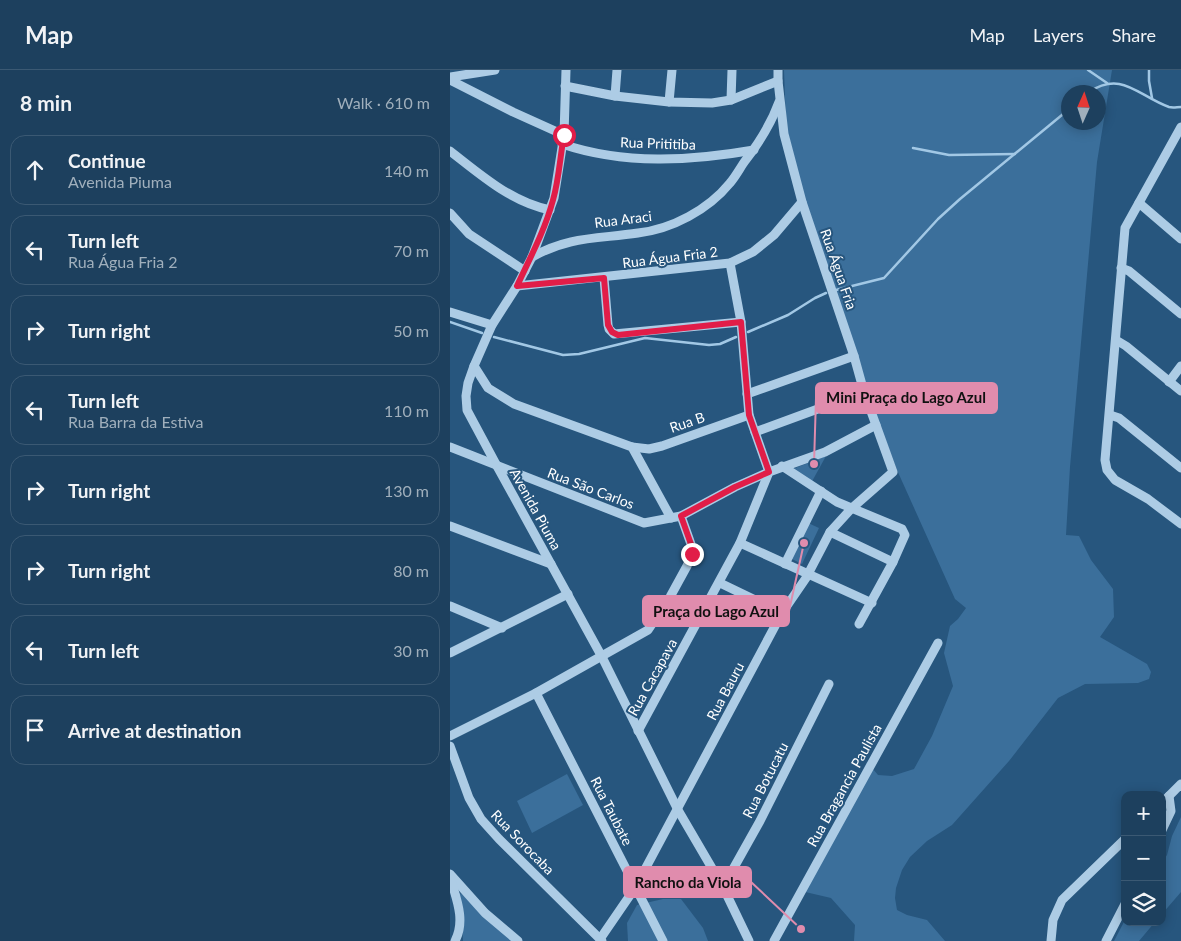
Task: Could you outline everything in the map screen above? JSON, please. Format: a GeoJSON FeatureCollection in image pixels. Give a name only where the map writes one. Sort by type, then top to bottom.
{"type":"FeatureCollection","features":[{"type":"Feature","properties":{"kind":"street"},"geometry":{"type":"LineString","coordinates":[[450,79],[495,70]]}},
{"type":"Feature","properties":{"kind":"street","name":"Avenida Piuma"},"geometry":{"type":"LineString","coordinates":[[566,70],[563,140],[554,198],[532,257],[517,286],[492,325],[474,366],[468,382],[466,396],[468,410],[496,466],[602,657],[678,810],[723,887],[749,941]]}},
{"type":"Feature","properties":{"kind":"street"},"geometry":{"type":"LineString","coordinates":[[615,96],[617,70]]}},
{"type":"Feature","properties":{"kind":"street"},"geometry":{"type":"LineString","coordinates":[[669,102],[672,70]]}},
{"type":"Feature","properties":{"kind":"street"},"geometry":{"type":"LineString","coordinates":[[731,100],[732,70]]}},
{"type":"Feature","properties":{"kind":"street","name":"Rua Água Fria"},"geometry":{"type":"LineString","coordinates":[[778,70],[784,134],[802,202],[854,356],[864,392],[894,472]]}},
{"type":"Feature","properties":{"kind":"street","name":"Rua Prititiba"},"geometry":{"type":"LineString","coordinates":[[450,79],[513,112],[575,148],[610,155],[666,160],[716,157],[754,150]]}},
{"type":"Feature","properties":{"kind":"street"},"geometry":{"type":"LineString","coordinates":[[566,86],[615,96],[669,102],[712,103],[731,100],[778,81]]}},
{"type":"Feature","properties":{"kind":"street","name":"Rua Araci"},"geometry":{"type":"LineString","coordinates":[[532,257],[547,248],[564,242],[655,230],[672,225],[690,216],[710,202],[729,184],[768,128],[780,100]]}},
{"type":"Feature","properties":{"kind":"street"},"geometry":{"type":"LineString","coordinates":[[1181,128],[1124,228],[1106,460],[1109,474],[1115,480],[1148,499],[1181,524]]}},
{"type":"Feature","properties":{"kind":"street"},"geometry":{"type":"LineString","coordinates":[[450,151],[490,182],[515,198],[535,207],[550,210]]}},
{"type":"Feature","properties":{"kind":"street","name":"Rua Água Fria 2"},"geometry":{"type":"LineString","coordinates":[[517,286],[730,264],[753,252],[774,235],[802,202]]}},
{"type":"Feature","properties":{"kind":"street"},"geometry":{"type":"LineString","coordinates":[[1139,203],[1181,239]]}},
{"type":"Feature","properties":{"kind":"street"},"geometry":{"type":"LineString","coordinates":[[450,213],[469,234],[525,271]]}},
{"type":"Feature","properties":{"kind":"street"},"geometry":{"type":"LineString","coordinates":[[730,264],[741,322],[749,415],[769,472]]}},
{"type":"Feature","properties":{"kind":"street"},"geometry":{"type":"LineString","coordinates":[[1122,268],[1129,271],[1181,314]]}},
{"type":"Feature","properties":{"kind":"street"},"geometry":{"type":"LineString","coordinates":[[604,278],[610,330],[614,334],[741,322]]}},
{"type":"Feature","properties":{"kind":"street"},"geometry":{"type":"LineString","coordinates":[[450,312],[492,325]]}},
{"type":"Feature","properties":{"kind":"street"},"geometry":{"type":"LineString","coordinates":[[1116,340],[1181,391]]}},
{"type":"Feature","properties":{"kind":"street"},"geometry":{"type":"LineString","coordinates":[[747,394],[854,356]]}},
{"type":"Feature","properties":{"kind":"street","name":"Rua B"},"geometry":{"type":"LineString","coordinates":[[474,366],[488,388],[514,404],[632,447],[650,449],[662,446],[749,415]]}},
{"type":"Feature","properties":{"kind":"street"},"geometry":{"type":"LineString","coordinates":[[1169,382],[1181,366]]}},
{"type":"Feature","properties":{"kind":"street"},"geometry":{"type":"LineString","coordinates":[[755,432],[864,392]]}},
{"type":"Feature","properties":{"kind":"street"},"geometry":{"type":"LineString","coordinates":[[1110,415],[1119,418],[1181,468]]}},
{"type":"Feature","properties":{"kind":"street"},"geometry":{"type":"LineString","coordinates":[[632,447],[671,518],[681,516],[728,490],[782,466],[825,452],[876,425]]}},
{"type":"Feature","properties":{"kind":"street","name":"Rua São Carlos"},"geometry":{"type":"LineString","coordinates":[[450,448],[638,522],[644,523],[671,518]]}},
{"type":"Feature","properties":{"kind":"street"},"geometry":{"type":"LineString","coordinates":[[782,466],[837,502],[902,529],[905,536],[872,603],[859,624]]}},
{"type":"Feature","properties":{"kind":"street","name":"Rua Cacapava"},"geometry":{"type":"LineString","coordinates":[[638,731],[720,583],[740,543],[769,472]]}},
{"type":"Feature","properties":{"kind":"street","name":"Rua Bauru"},"geometry":{"type":"LineString","coordinates":[[601,940],[636,888],[782,613],[808,574],[830,532],[851,509],[894,472]]}},
{"type":"Feature","properties":{"kind":"street"},"geometry":{"type":"LineString","coordinates":[[785,564],[821,491]]}},
{"type":"Feature","properties":{"kind":"street"},"geometry":{"type":"LineString","coordinates":[[450,736],[536,693],[648,630],[670,597],[692,554],[692,547],[681,516]]}},
{"type":"Feature","properties":{"kind":"street"},"geometry":{"type":"LineString","coordinates":[[450,526],[551,564]]}},
{"type":"Feature","properties":{"kind":"street"},"geometry":{"type":"LineString","coordinates":[[830,532],[893,562]]}},
{"type":"Feature","properties":{"kind":"street"},"geometry":{"type":"LineString","coordinates":[[740,543],[872,603]]}},
{"type":"Feature","properties":{"kind":"street"},"geometry":{"type":"LineString","coordinates":[[720,583],[782,613]]}},
{"type":"Feature","properties":{"kind":"street"},"geometry":{"type":"LineString","coordinates":[[450,653],[568,594]]}},
{"type":"Feature","properties":{"kind":"street"},"geometry":{"type":"LineString","coordinates":[[450,606],[502,628]]}},
{"type":"Feature","properties":{"kind":"street","name":"Rua Bragancia Paulista"},"geometry":{"type":"LineString","coordinates":[[774,941],[938,643]]}},
{"type":"Feature","properties":{"kind":"street","name":"Rua Botucatu"},"geometry":{"type":"LineString","coordinates":[[723,887],[760,820],[829,684]]}},
{"type":"Feature","properties":{"kind":"street","name":"Rua Taubate"},"geometry":{"type":"LineString","coordinates":[[536,693],[663,941]]}},
{"type":"Feature","properties":{"kind":"street","name":"Rua Sorocaba"},"geometry":{"type":"LineString","coordinates":[[450,746],[469,798],[481,819],[601,940]]}},
{"type":"Feature","properties":{"kind":"street"},"geometry":{"type":"LineString","coordinates":[[1166,800],[1181,784]]}},
{"type":"Feature","properties":{"kind":"street"},"geometry":{"type":"LineString","coordinates":[[1166,822],[1172,811],[1170,796]]}},
{"type":"Feature","properties":{"kind":"street"},"geometry":{"type":"LineString","coordinates":[[1050,941],[1053,920],[1062,900],[1121,843]]}},
{"type":"Feature","properties":{"kind":"street"},"geometry":{"type":"LineString","coordinates":[[450,875],[461,923],[455,941]]}},
{"type":"Feature","properties":{"kind":"street"},"geometry":{"type":"LineString","coordinates":[[450,875],[484,913],[518,941]]}},
{"type":"Feature","properties":{"kind":"street"},"geometry":{"type":"LineString","coordinates":[[1106,941],[1121,912]]}},
{"type":"Feature","properties":{"kind":"shaded area"},"geometry":{"type":"Polygon","coordinates":[[[784,70],[1112,70],[1106,107],[1106,85],[1061,85],[1061,130],[1102,130],[1097,162],[1070,467],[1066,535],[1079,536],[1091,560],[1113,589],[1114,617],[1100,637],[1147,664],[1151,672],[1149,679],[1138,683],[1085,684],[1058,698],[1009,761],[952,825],[927,841],[910,857],[902,870],[896,888],[897,910],[907,915],[927,920],[945,941],[854,941],[855,925],[831,898],[801,891],[867,762],[878,775],[892,776],[914,769],[932,736],[953,686],[944,653],[950,626],[966,608],[955,599],[897,470],[849,344],[819,254],[786,125],[784,70]]]}},
{"type":"Feature","properties":{"kind":"shaded area"},"geometry":{"type":"Polygon","coordinates":[[[826,456],[810,485],[785,472],[826,456]]]}},
{"type":"Feature","properties":{"kind":"shaded area"},"geometry":{"type":"Polygon","coordinates":[[[806,522],[819,528],[802,564],[788,557],[806,522]]]}},
{"type":"Feature","properties":{"kind":"shaded area"},"geometry":{"type":"Polygon","coordinates":[[[567,774],[583,805],[532,833],[517,801],[567,774]]]}},
{"type":"Feature","properties":{"kind":"shaded area"},"geometry":{"type":"Polygon","coordinates":[[[1181,817],[1181,892],[1166,909],[1166,856],[1172,836],[1181,817]]]}},
{"type":"Feature","properties":{"kind":"shaded area"},"geometry":{"type":"Polygon","coordinates":[[[455,891],[472,899],[519,941],[463,941],[462,918],[455,891]]]}},
{"type":"Feature","properties":{"kind":"shaded area"},"geometry":{"type":"Polygon","coordinates":[[[663,899],[681,899],[703,928],[708,941],[628,941],[627,923],[637,905],[663,899]]]}},
{"type":"Feature","properties":{"kind":"shaded area"},"geometry":{"type":"Polygon","coordinates":[[[1122,926],[1152,926],[1139,941],[1114,941],[1122,926]]]}},
{"type":"Feature","properties":{"kind":"waterway"},"geometry":{"type":"LineString","coordinates":[[1088,70],[1107,83]]}},
{"type":"Feature","properties":{"kind":"waterway"},"geometry":{"type":"LineString","coordinates":[[1149,70],[1152,98]]}},
{"type":"Feature","properties":{"kind":"waterway"},"geometry":{"type":"LineString","coordinates":[[1106,85],[1121,84],[1169,107],[1181,107]]}},
{"type":"Feature","properties":{"kind":"waterway"},"geometry":{"type":"LineString","coordinates":[[836,290],[884,278],[938,219],[1061,116]]}},
{"type":"Feature","properties":{"kind":"waterway"},"geometry":{"type":"LineString","coordinates":[[913,148],[949,155],[1015,154]]}},
{"type":"Feature","properties":{"kind":"waterway"},"geometry":{"type":"LineString","coordinates":[[748,332],[788,315],[826,293]]}},
{"type":"Feature","properties":{"kind":"waterway"},"geometry":{"type":"LineString","coordinates":[[450,322],[482,333]]}},
{"type":"Feature","properties":{"kind":"waterway"},"geometry":{"type":"LineString","coordinates":[[494,337],[563,355],[579,354],[645,338],[709,345],[720,344],[736,337]]}},
{"type":"Feature","properties":{"kind":"place","name":"Mini Praça do Lago Azul"},"geometry":{"type":"Point","coordinates":[814,464]}},
{"type":"Feature","properties":{"kind":"place","name":"Praça do Lago Azul"},"geometry":{"type":"Point","coordinates":[804,543]}},
{"type":"Feature","properties":{"kind":"place","name":"Rancho da Viola"},"geometry":{"type":"Point","coordinates":[801,929]}},
{"type":"Feature","properties":{"kind":"route"},"geometry":{"type":"LineString","coordinates":[[564,135],[554,198],[532,257],[517,286],[604,278],[608,325],[610,330],[618,335],[741,322],[749,415],[769,472],[735,487],[681,516],[692,547],[692,554]]}}]}
